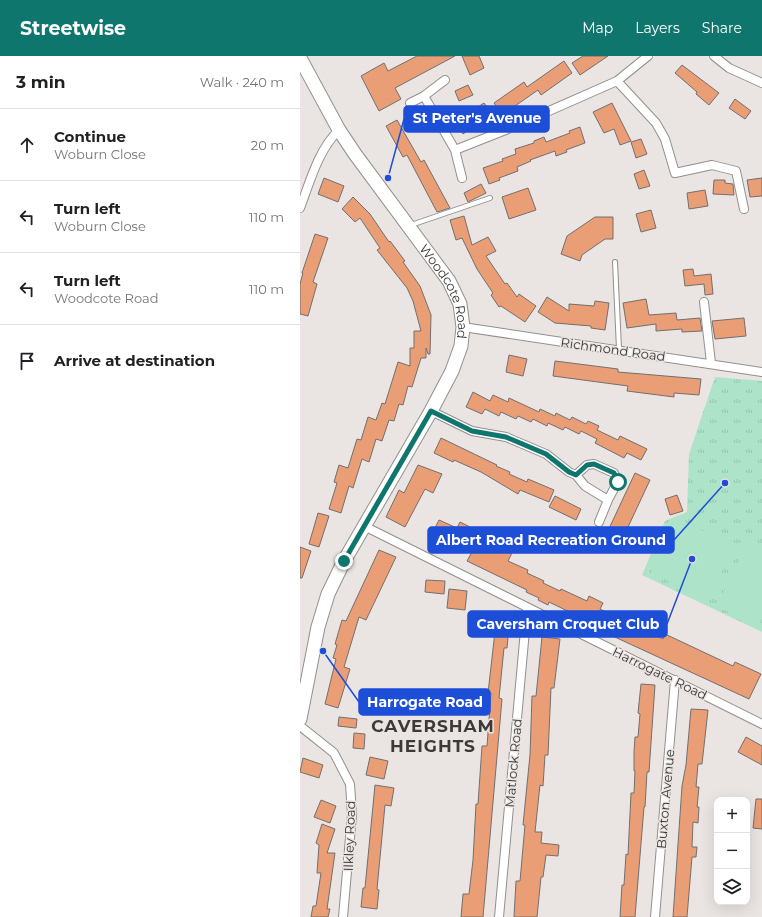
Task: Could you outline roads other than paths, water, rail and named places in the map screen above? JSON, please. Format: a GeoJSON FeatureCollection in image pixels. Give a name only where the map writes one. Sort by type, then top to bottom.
{"type":"FeatureCollection","features":[{"type":"Feature","properties":{"kind":"main road","name":"Woodcote Road"},"geometry":{"type":"LineString","coordinates":[[300,58],[339,130],[371,178],[449,281],[460,304],[463,327],[462,346],[452,371],[431,411],[344,561],[328,594],[318,627],[300,719]]}},
{"type":"Feature","properties":{"kind":"street"},"geometry":{"type":"LineString","coordinates":[[455,150],[508,130],[617,81],[648,56]]}},
{"type":"Feature","properties":{"kind":"street"},"geometry":{"type":"LineString","coordinates":[[714,56],[729,68],[762,83]]}},
{"type":"Feature","properties":{"kind":"street"},"geometry":{"type":"LineString","coordinates":[[410,103],[424,96],[445,80]]}},
{"type":"Feature","properties":{"kind":"street"},"geometry":{"type":"LineString","coordinates":[[617,81],[656,122],[666,139],[675,173],[712,164],[736,171],[744,209]]}},
{"type":"Feature","properties":{"kind":"street"},"geometry":{"type":"LineString","coordinates":[[424,96],[455,150],[462,178]]}},
{"type":"Feature","properties":{"kind":"street"},"geometry":{"type":"LineString","coordinates":[[300,208],[322,152],[330,139],[339,130]]}},
{"type":"Feature","properties":{"kind":"street"},"geometry":{"type":"LineString","coordinates":[[704,302],[711,363]]}},
{"type":"Feature","properties":{"kind":"street","name":"Richmond Road"},"geometry":{"type":"LineString","coordinates":[[463,327],[619,349],[762,372]]}},
{"type":"Feature","properties":{"kind":"street"},"geometry":{"type":"LineString","coordinates":[[431,411],[472,431],[506,437],[546,454],[569,472],[576,475],[585,486],[608,500]]}},
{"type":"Feature","properties":{"kind":"street"},"geometry":{"type":"LineString","coordinates":[[576,475],[587,465],[594,464],[614,473],[618,482],[608,500],[599,522]]}},
{"type":"Feature","properties":{"kind":"street","name":"Harrogate Road"},"geometry":{"type":"LineString","coordinates":[[364,526],[762,724]]}},
{"type":"Feature","properties":{"kind":"street","name":"Matlock Road"},"geometry":{"type":"LineString","coordinates":[[500,917],[527,608]]}},
{"type":"Feature","properties":{"kind":"street","name":"Buxton Avenue"},"geometry":{"type":"LineString","coordinates":[[655,917],[675,680]]}},
{"type":"Feature","properties":{"kind":"street","name":"Ilkley Road"},"geometry":{"type":"LineString","coordinates":[[300,726],[334,753],[350,784],[352,815],[343,917]]}},
{"type":"Feature","properties":{"kind":"lane"},"geometry":{"type":"LineString","coordinates":[[408,226],[490,198]]}},
{"type":"Feature","properties":{"kind":"lane"},"geometry":{"type":"LineString","coordinates":[[615,262],[619,349]]}},
{"type":"Feature","properties":{"kind":"place","name":"St Peter's Avenue"},"geometry":{"type":"Point","coordinates":[388,178]}},
{"type":"Feature","properties":{"kind":"place","name":"Albert Road Recreation Ground"},"geometry":{"type":"Point","coordinates":[725,483]}},
{"type":"Feature","properties":{"kind":"place","name":"Caversham Croquet Club"},"geometry":{"type":"Point","coordinates":[692,559]}},
{"type":"Feature","properties":{"kind":"place","name":"Harrogate Road"},"geometry":{"type":"Point","coordinates":[323,651]}},
{"type":"Feature","properties":{"kind":"district","name":"CAVERSHAM HEIGHTS"},"geometry":{"type":"Point","coordinates":[433,736]}}]}
